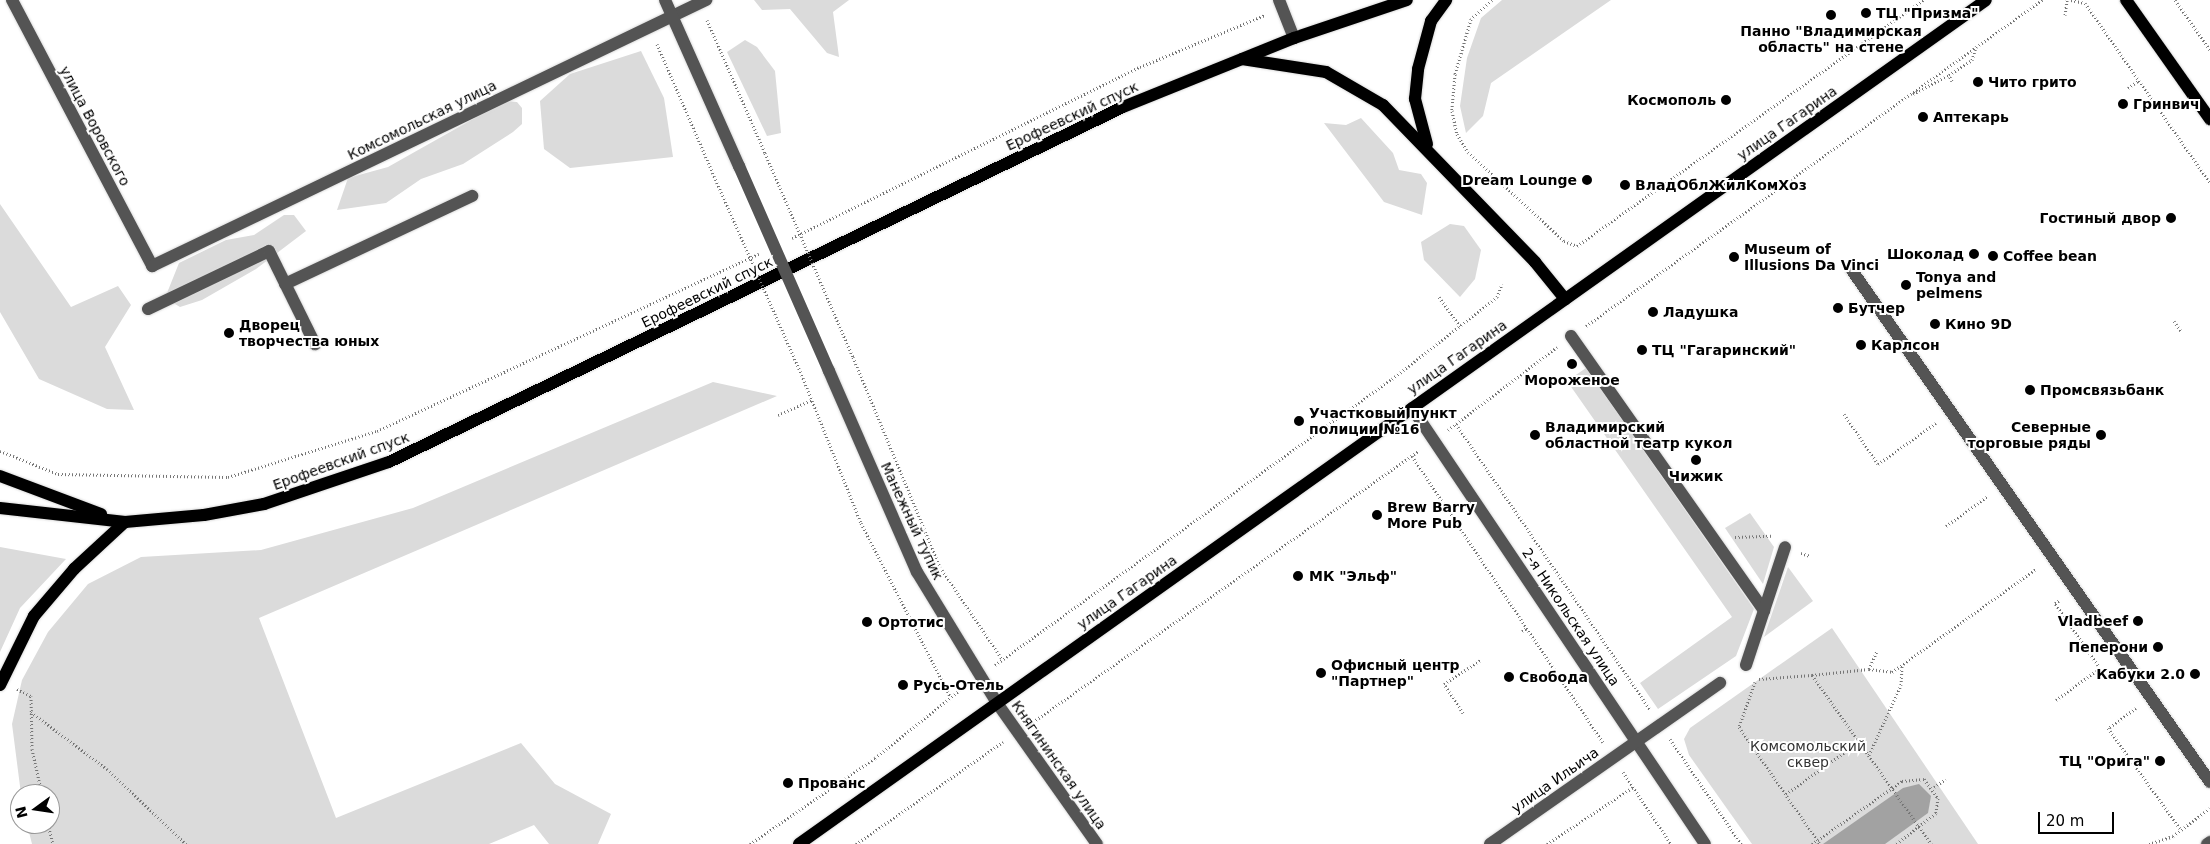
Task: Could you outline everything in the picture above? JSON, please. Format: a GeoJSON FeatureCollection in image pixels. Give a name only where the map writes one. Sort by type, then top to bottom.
{"type":"FeatureCollection","features":[{"type":"Feature","properties":{"kind":"main road","name":"Ерофеевский спуск"},"geometry":{"type":"LineString","coordinates":[[0,508],[125,522],[264,504],[389,462],[1123,106],[1294,38],[1407,0]]}},
{"type":"Feature","properties":{"kind":"main road"},"geometry":{"type":"LineString","coordinates":[[1432,153],[1420,130],[1416,84],[1431,22],[1446,0]]}},
{"type":"Feature","properties":{"kind":"main road","name":"улица Гагарина"},"geometry":{"type":"LineString","coordinates":[[800,844],[1986,0]]}},
{"type":"Feature","properties":{"kind":"main road"},"geometry":{"type":"LineString","coordinates":[[2126,0],[2210,119]]}},
{"type":"Feature","properties":{"kind":"main road"},"geometry":{"type":"LineString","coordinates":[[1239,59],[1326,72],[1383,106],[1432,153],[1565,299]]}},
{"type":"Feature","properties":{"kind":"main road"},"geometry":{"type":"LineString","coordinates":[[0,476],[125,522],[74,569],[34,616],[1,683]]}},
{"type":"Feature","properties":{"kind":"street","name":"улица Воровского"},"geometry":{"type":"LineString","coordinates":[[12,0],[152,266]]}},
{"type":"Feature","properties":{"kind":"street","name":"Манежный тупик"},"geometry":{"type":"LineString","coordinates":[[664,0],[673,16],[917,572],[997,703]]}},
{"type":"Feature","properties":{"kind":"street","name":"Комсомольская улица"},"geometry":{"type":"LineString","coordinates":[[152,266],[703,2]]}},
{"type":"Feature","properties":{"kind":"street"},"geometry":{"type":"LineString","coordinates":[[1280,4],[1294,38]]}},
{"type":"Feature","properties":{"kind":"street"},"geometry":{"type":"LineString","coordinates":[[285,284],[472,196]]}},
{"type":"Feature","properties":{"kind":"street"},"geometry":{"type":"LineString","coordinates":[[148,309],[269,251],[315,344]]}},
{"type":"Feature","properties":{"kind":"street"},"geometry":{"type":"LineString","coordinates":[[1850,269],[2210,782]]}},
{"type":"Feature","properties":{"kind":"street"},"geometry":{"type":"LineString","coordinates":[[1571,336],[1764,611]]}},
{"type":"Feature","properties":{"kind":"street","name":"2-я Никольская улица"},"geometry":{"type":"LineString","coordinates":[[1412,408],[1705,844]]}},
{"type":"Feature","properties":{"kind":"street"},"geometry":{"type":"LineString","coordinates":[[1746,665],[1785,547]]}},
{"type":"Feature","properties":{"kind":"street","name":"улица Ильича"},"geometry":{"type":"LineString","coordinates":[[1490,844],[1720,683]]}},
{"type":"Feature","properties":{"kind":"street","name":"Княгининская улица"},"geometry":{"type":"LineString","coordinates":[[997,703],[1097,844]]}},
{"type":"Feature","properties":{"kind":"path"},"geometry":{"type":"LineString","coordinates":[[1492,0],[1472,18],[1455,74],[1452,111],[1457,134],[1468,152],[1564,241],[1577,246],[1923,0]]}},
{"type":"Feature","properties":{"kind":"path"},"geometry":{"type":"LineString","coordinates":[[1741,844],[1456,424],[1571,336],[2042,0]]}},
{"type":"Feature","properties":{"kind":"path"},"geometry":{"type":"LineString","coordinates":[[2065,15],[2069,0],[2085,3],[2210,183]]}},
{"type":"Feature","properties":{"kind":"path"},"geometry":{"type":"LineString","coordinates":[[2175,0],[2210,50]]}},
{"type":"Feature","properties":{"kind":"path"},"geometry":{"type":"LineString","coordinates":[[703,2],[940,566],[1002,659]]}},
{"type":"Feature","properties":{"kind":"path"},"geometry":{"type":"LineString","coordinates":[[788,240],[1140,66],[1280,4]]}},
{"type":"Feature","properties":{"kind":"path"},"geometry":{"type":"LineString","coordinates":[[650,27],[804,378],[861,523],[950,696]]}},
{"type":"Feature","properties":{"kind":"path"},"geometry":{"type":"LineString","coordinates":[[1908,96],[1949,75],[1972,60],[1976,46]]}},
{"type":"Feature","properties":{"kind":"path"},"geometry":{"type":"LineString","coordinates":[[1949,75],[1952,81]]}},
{"type":"Feature","properties":{"kind":"path"},"geometry":{"type":"LineString","coordinates":[[2128,88],[2138,81]]}},
{"type":"Feature","properties":{"kind":"path"},"geometry":{"type":"LineString","coordinates":[[0,451],[58,474],[228,477],[377,431],[761,253]]}},
{"type":"Feature","properties":{"kind":"path"},"geometry":{"type":"LineString","coordinates":[[750,844],[875,758],[950,696],[1194,524],[1460,326],[1497,298],[1502,284]]}},
{"type":"Feature","properties":{"kind":"path"},"geometry":{"type":"LineString","coordinates":[[1439,298],[1460,326]]}},
{"type":"Feature","properties":{"kind":"path"},"geometry":{"type":"LineString","coordinates":[[2174,321],[2181,332]]}},
{"type":"Feature","properties":{"kind":"path"},"geometry":{"type":"LineString","coordinates":[[778,415],[812,400]]}},
{"type":"Feature","properties":{"kind":"path"},"geometry":{"type":"LineString","coordinates":[[1844,414],[1878,464],[1951,413]]}},
{"type":"Feature","properties":{"kind":"path"},"geometry":{"type":"LineString","coordinates":[[856,844],[1433,440]]}},
{"type":"Feature","properties":{"kind":"path"},"geometry":{"type":"LineString","coordinates":[[1412,456],[1671,844]]}},
{"type":"Feature","properties":{"kind":"path"},"geometry":{"type":"LineString","coordinates":[[1946,526],[1983,499]]}},
{"type":"Feature","properties":{"kind":"path"},"geometry":{"type":"LineString","coordinates":[[1712,536],[1777,535]]}},
{"type":"Feature","properties":{"kind":"path"},"geometry":{"type":"LineString","coordinates":[[1819,842],[1739,726],[1756,679],[1869,668],[1892,672],[2052,557]]}},
{"type":"Feature","properties":{"kind":"path"},"geometry":{"type":"LineString","coordinates":[[2056,700],[2100,668],[2063,615]]}},
{"type":"Feature","properties":{"kind":"path"},"geometry":{"type":"LineString","coordinates":[[1522,631],[1527,628]]}},
{"type":"Feature","properties":{"kind":"path"},"geometry":{"type":"LineString","coordinates":[[1869,668],[1877,651]]}},
{"type":"Feature","properties":{"kind":"path"},"geometry":{"type":"LineString","coordinates":[[1464,713],[1444,684],[1482,658]]}},
{"type":"Feature","properties":{"kind":"path"},"geometry":{"type":"LineString","coordinates":[[1869,756],[1901,685],[1902,666]]}},
{"type":"Feature","properties":{"kind":"path"},"geometry":{"type":"LineString","coordinates":[[1812,675],[1931,844]]}},
{"type":"Feature","properties":{"kind":"path"},"geometry":{"type":"LineString","coordinates":[[1,683],[31,696],[32,749],[40,784]]}},
{"type":"Feature","properties":{"kind":"path"},"geometry":{"type":"LineString","coordinates":[[2151,698],[2108,728],[2181,830]]}},
{"type":"Feature","properties":{"kind":"path"},"geometry":{"type":"LineString","coordinates":[[31,712],[107,769],[186,844]]}},
{"type":"Feature","properties":{"kind":"path"},"geometry":{"type":"LineString","coordinates":[[1786,794],[1859,742]]}},
{"type":"Feature","properties":{"kind":"path"},"geometry":{"type":"LineString","coordinates":[[1812,844],[1819,842],[1892,788],[1917,777],[1934,787],[1938,798],[1936,813],[1896,844]]}},
{"type":"Feature","properties":{"kind":"path"},"geometry":{"type":"LineString","coordinates":[[1934,787],[1946,779]]}},
{"type":"Feature","properties":{"kind":"path"},"geometry":{"type":"LineString","coordinates":[[1547,844],[1633,786]]}},
{"type":"Feature","properties":{"kind":"path"},"geometry":{"type":"LineString","coordinates":[[2148,844],[2181,830],[2210,808]]}},
{"type":"Feature","properties":{"kind":"path"},"geometry":{"type":"LineString","coordinates":[[2202,814],[2206,820]]}},
{"type":"Feature","properties":{"kind":"green space"},"geometry":{"type":"Polygon","coordinates":[[[754,0],[849,0],[833,12],[839,57],[827,53],[790,9],[762,10],[754,0]]]}},
{"type":"Feature","properties":{"kind":"green space"},"geometry":{"type":"Polygon","coordinates":[[[1502,0],[1611,0],[1491,83],[1483,116],[1466,133],[1460,106],[1467,58],[1481,18],[1502,0]]]}},
{"type":"Feature","properties":{"kind":"green space"},"geometry":{"type":"Polygon","coordinates":[[[745,40],[757,47],[775,71],[781,133],[767,136],[727,52],[745,40]]]}},
{"type":"Feature","properties":{"kind":"green space"},"geometry":{"type":"Polygon","coordinates":[[[641,51],[664,98],[673,157],[570,168],[544,149],[540,101],[570,74],[641,51]]]}},
{"type":"Feature","properties":{"kind":"green space"},"geometry":{"type":"Polygon","coordinates":[[[505,101],[517,102],[522,108],[522,124],[513,132],[463,164],[421,179],[386,203],[337,210],[348,178],[388,167],[505,101]]]}},
{"type":"Feature","properties":{"kind":"green space"},"geometry":{"type":"Polygon","coordinates":[[[1361,118],[1393,153],[1399,170],[1421,174],[1427,183],[1422,215],[1384,202],[1324,123],[1346,125],[1361,118]]]}},
{"type":"Feature","properties":{"kind":"green space"},"geometry":{"type":"Polygon","coordinates":[[[0,204],[71,307],[118,286],[131,305],[105,347],[134,410],[107,409],[39,379],[0,312],[0,204]]]}},
{"type":"Feature","properties":{"kind":"green space"},"geometry":{"type":"Polygon","coordinates":[[[284,215],[294,215],[306,231],[256,269],[202,300],[180,307],[165,298],[179,263],[226,240],[254,235],[284,215]]]}},
{"type":"Feature","properties":{"kind":"green space"},"geometry":{"type":"Polygon","coordinates":[[[1450,224],[1464,226],[1481,250],[1475,279],[1460,297],[1424,260],[1421,242],[1450,224]]]}},
{"type":"Feature","properties":{"kind":"green space"},"geometry":{"type":"Polygon","coordinates":[[[1586,368],[1754,609],[1736,656],[1658,709],[1640,683],[1732,617],[1567,381],[1586,368]]]}},
{"type":"Feature","properties":{"kind":"green space"},"geometry":{"type":"Polygon","coordinates":[[[713,382],[777,396],[259,618],[336,818],[521,743],[555,784],[611,814],[598,844],[549,844],[534,825],[489,844],[32,844],[30,834],[60,834],[60,784],[20,784],[12,724],[22,680],[48,632],[88,584],[141,557],[261,550],[413,508],[713,382]]]}},
{"type":"Feature","properties":{"kind":"green space"},"geometry":{"type":"Polygon","coordinates":[[[1750,513],[1774,547],[1763,584],[1725,528],[1750,513]]]}},
{"type":"Feature","properties":{"kind":"green space"},"geometry":{"type":"Polygon","coordinates":[[[0,547],[66,559],[20,608],[0,652],[0,547]]]}},
{"type":"Feature","properties":{"kind":"green space"},"geometry":{"type":"Polygon","coordinates":[[[1788,567],[1813,601],[1764,637],[1788,567]]]}},
{"type":"Feature","properties":{"kind":"green space","name":"Комсомольский сквер"},"geometry":{"type":"Polygon","coordinates":[[[1832,628],[1978,844],[1752,844],[1689,755],[1684,739],[1690,728],[1832,628]]]}},
{"type":"Feature","properties":{"kind":"shaded area"},"geometry":{"type":"Polygon","coordinates":[[[1919,784],[1931,796],[1928,813],[1885,844],[1823,844],[1903,788],[1919,784]]]}},
{"type":"Feature","properties":{"kind":"place","name":"ТЦ \"Призма\""},"geometry":{"type":"Point","coordinates":[1866,13]}},
{"type":"Feature","properties":{"kind":"place","name":"Панно \"Владимирская область\" на стене"},"geometry":{"type":"Point","coordinates":[1831,15]}},
{"type":"Feature","properties":{"kind":"place","name":"Чито грито"},"geometry":{"type":"Point","coordinates":[1978,82]}},
{"type":"Feature","properties":{"kind":"place","name":"Космополь"},"geometry":{"type":"Point","coordinates":[1726,100]}},
{"type":"Feature","properties":{"kind":"place","name":"Гринвич"},"geometry":{"type":"Point","coordinates":[2123,104]}},
{"type":"Feature","properties":{"kind":"place","name":"Аптекарь"},"geometry":{"type":"Point","coordinates":[1923,117]}},
{"type":"Feature","properties":{"kind":"place","name":"Dream Lounge"},"geometry":{"type":"Point","coordinates":[1587,180]}},
{"type":"Feature","properties":{"kind":"place","name":"ВладОблЖилКомХоз"},"geometry":{"type":"Point","coordinates":[1625,185]}},
{"type":"Feature","properties":{"kind":"place","name":"Гостиный двор"},"geometry":{"type":"Point","coordinates":[2171,218]}},
{"type":"Feature","properties":{"kind":"place","name":"Шоколад"},"geometry":{"type":"Point","coordinates":[1974,254]}},
{"type":"Feature","properties":{"kind":"place","name":"Coffee bean"},"geometry":{"type":"Point","coordinates":[1993,256]}},
{"type":"Feature","properties":{"kind":"place","name":"Museum of Illusions Da Vinci"},"geometry":{"type":"Point","coordinates":[1734,257]}},
{"type":"Feature","properties":{"kind":"place","name":"Tonya and pelmens"},"geometry":{"type":"Point","coordinates":[1906,285]}},
{"type":"Feature","properties":{"kind":"place","name":"Бутчер"},"geometry":{"type":"Point","coordinates":[1838,308]}},
{"type":"Feature","properties":{"kind":"place","name":"Ладушка"},"geometry":{"type":"Point","coordinates":[1653,312]}},
{"type":"Feature","properties":{"kind":"place","name":"Кино 9D"},"geometry":{"type":"Point","coordinates":[1935,324]}},
{"type":"Feature","properties":{"kind":"place","name":"Дворец творчества юных"},"geometry":{"type":"Point","coordinates":[229,333]}},
{"type":"Feature","properties":{"kind":"place","name":"Карлсон"},"geometry":{"type":"Point","coordinates":[1861,345]}},
{"type":"Feature","properties":{"kind":"place","name":"ТЦ \"Гагаринский\""},"geometry":{"type":"Point","coordinates":[1642,350]}},
{"type":"Feature","properties":{"kind":"place","name":"Мороженое"},"geometry":{"type":"Point","coordinates":[1572,364]}},
{"type":"Feature","properties":{"kind":"place","name":"Промсвязьбанк"},"geometry":{"type":"Point","coordinates":[2030,390]}},
{"type":"Feature","properties":{"kind":"place","name":"Участковый пункт полиции №16"},"geometry":{"type":"Point","coordinates":[1299,421]}},
{"type":"Feature","properties":{"kind":"place","name":"Владимирский областной театр кукол"},"geometry":{"type":"Point","coordinates":[1535,435]}},
{"type":"Feature","properties":{"kind":"place","name":"Северные торговые ряды"},"geometry":{"type":"Point","coordinates":[2101,435]}},
{"type":"Feature","properties":{"kind":"place","name":"Чижик"},"geometry":{"type":"Point","coordinates":[1696,460]}},
{"type":"Feature","properties":{"kind":"place","name":"Brew Barry More Pub"},"geometry":{"type":"Point","coordinates":[1377,515]}},
{"type":"Feature","properties":{"kind":"place","name":"МК \"Эльф\""},"geometry":{"type":"Point","coordinates":[1298,576]}},
{"type":"Feature","properties":{"kind":"place","name":"Vladbeef"},"geometry":{"type":"Point","coordinates":[2138,621]}},
{"type":"Feature","properties":{"kind":"place","name":"Ортотис"},"geometry":{"type":"Point","coordinates":[867,622]}},
{"type":"Feature","properties":{"kind":"place","name":"Пеперони"},"geometry":{"type":"Point","coordinates":[2158,647]}},
{"type":"Feature","properties":{"kind":"place","name":"Офисный центр \"Партнер\""},"geometry":{"type":"Point","coordinates":[1321,673]}},
{"type":"Feature","properties":{"kind":"place","name":"Кабуки 2.0"},"geometry":{"type":"Point","coordinates":[2195,674]}},
{"type":"Feature","properties":{"kind":"place","name":"Свобода"},"geometry":{"type":"Point","coordinates":[1509,677]}},
{"type":"Feature","properties":{"kind":"place","name":"Русь-Отель"},"geometry":{"type":"Point","coordinates":[903,685]}},
{"type":"Feature","properties":{"kind":"place","name":"ТЦ \"Орига\""},"geometry":{"type":"Point","coordinates":[2160,761]}},
{"type":"Feature","properties":{"kind":"place","name":"Прованс"},"geometry":{"type":"Point","coordinates":[788,783]}}]}
